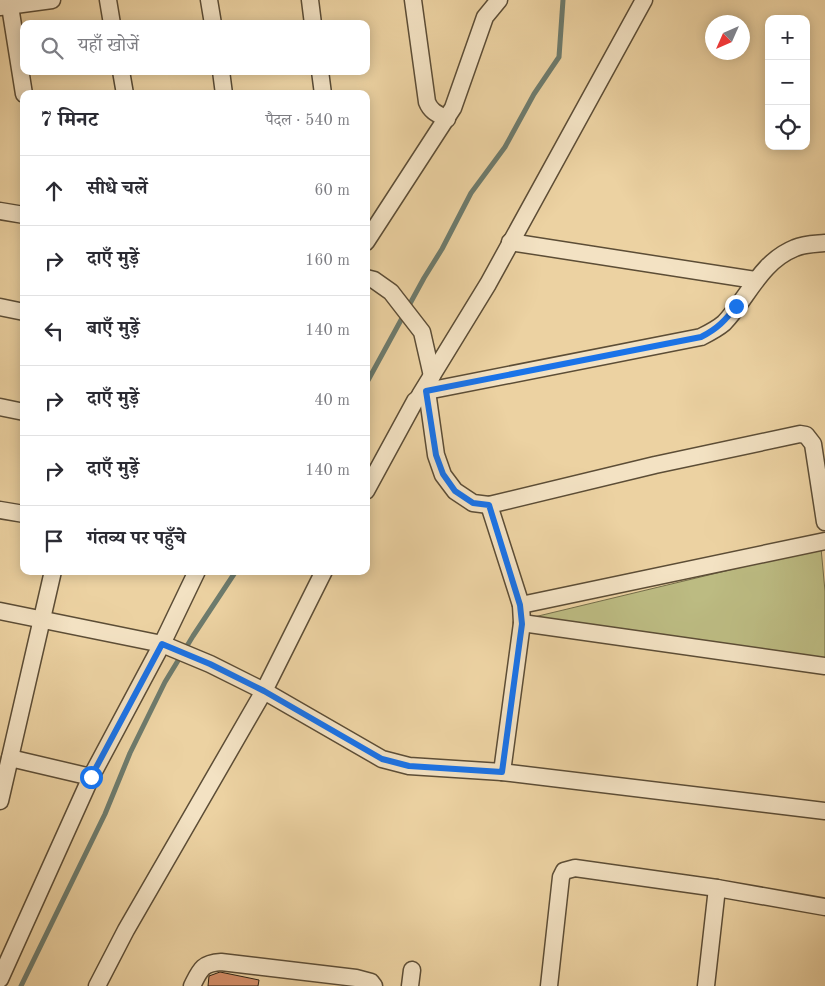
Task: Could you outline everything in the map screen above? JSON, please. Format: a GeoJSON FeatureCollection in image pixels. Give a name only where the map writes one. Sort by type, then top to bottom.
{"type":"FeatureCollection","features":[{"type":"Feature","properties":{"kind":"street"},"geometry":{"type":"LineString","coordinates":[[20,74],[6,4],[52,0]]}},
{"type":"Feature","properties":{"kind":"street"},"geometry":{"type":"LineString","coordinates":[[108,0],[111,20]]}},
{"type":"Feature","properties":{"kind":"street"},"geometry":{"type":"LineString","coordinates":[[209,0],[212,20]]}},
{"type":"Feature","properties":{"kind":"street"},"geometry":{"type":"LineString","coordinates":[[310,0],[312,20]]}},
{"type":"Feature","properties":{"kind":"street"},"geometry":{"type":"LineString","coordinates":[[413,0],[427,102],[429,108],[446,119]]}},
{"type":"Feature","properties":{"kind":"street"},"geometry":{"type":"LineString","coordinates":[[481,0],[484,17]]}},
{"type":"Feature","properties":{"kind":"street"},"geometry":{"type":"LineString","coordinates":[[370,236],[446,119],[457,99],[484,17],[500,0]]}},
{"type":"Feature","properties":{"kind":"street"},"geometry":{"type":"LineString","coordinates":[[370,484],[416,401],[488,284],[644,0]]}},
{"type":"Feature","properties":{"kind":"street"},"geometry":{"type":"LineString","coordinates":[[20,75],[23,90]]}},
{"type":"Feature","properties":{"kind":"street"},"geometry":{"type":"LineString","coordinates":[[122,75],[124,90]]}},
{"type":"Feature","properties":{"kind":"street"},"geometry":{"type":"LineString","coordinates":[[222,75],[223,90]]}},
{"type":"Feature","properties":{"kind":"street"},"geometry":{"type":"LineString","coordinates":[[321,75],[322,90]]}},
{"type":"Feature","properties":{"kind":"street"},"geometry":{"type":"LineString","coordinates":[[0,211],[20,215]]}},
{"type":"Feature","properties":{"kind":"street"},"geometry":{"type":"LineString","coordinates":[[510,242],[755,280]]}},
{"type":"Feature","properties":{"kind":"street"},"geometry":{"type":"LineString","coordinates":[[426,387],[701,337],[714,331],[724,322],[768,265],[789,251],[808,244],[825,243]]}},
{"type":"Feature","properties":{"kind":"street"},"geometry":{"type":"LineString","coordinates":[[370,279],[391,292],[422,332],[426,387],[436,455],[443,474],[455,491],[473,503],[489,505],[655,465],[800,434],[806,435],[813,444],[825,522]]}},
{"type":"Feature","properties":{"kind":"street"},"geometry":{"type":"LineString","coordinates":[[0,307],[20,311]]}},
{"type":"Feature","properties":{"kind":"street"},"geometry":{"type":"LineString","coordinates":[[0,407],[20,411]]}},
{"type":"Feature","properties":{"kind":"street"},"geometry":{"type":"LineString","coordinates":[[489,505],[520,605],[522,624],[502,772]]}},
{"type":"Feature","properties":{"kind":"street"},"geometry":{"type":"LineString","coordinates":[[0,510],[20,513]]}},
{"type":"Feature","properties":{"kind":"street"},"geometry":{"type":"LineString","coordinates":[[520,605],[825,541]]}},
{"type":"Feature","properties":{"kind":"street"},"geometry":{"type":"LineString","coordinates":[[1,795],[52,575]]}},
{"type":"Feature","properties":{"kind":"street"},"geometry":{"type":"LineString","coordinates":[[0,978],[91,777],[162,644],[195,575]]}},
{"type":"Feature","properties":{"kind":"street"},"geometry":{"type":"LineString","coordinates":[[96,986],[126,930],[264,691],[322,575]]}},
{"type":"Feature","properties":{"kind":"street"},"geometry":{"type":"LineString","coordinates":[[0,611],[162,644],[210,664],[264,691],[382,759],[409,766],[502,772],[825,811]]}},
{"type":"Feature","properties":{"kind":"street"},"geometry":{"type":"LineString","coordinates":[[522,624],[825,666]]}},
{"type":"Feature","properties":{"kind":"street"},"geometry":{"type":"LineString","coordinates":[[10,758],[91,777]]}},
{"type":"Feature","properties":{"kind":"street"},"geometry":{"type":"LineString","coordinates":[[549,986],[561,876],[564,871],[575,868],[717,888],[825,907]]}},
{"type":"Feature","properties":{"kind":"street"},"geometry":{"type":"LineString","coordinates":[[706,986],[717,888]]}},
{"type":"Feature","properties":{"kind":"street"},"geometry":{"type":"LineString","coordinates":[[192,986],[204,965],[212,962],[221,962],[356,978],[371,982],[374,986]]}},
{"type":"Feature","properties":{"kind":"shaded area"},"geometry":{"type":"Polygon","coordinates":[[[821,548],[825,591],[825,659],[530,618],[821,548]]]}},
{"type":"Feature","properties":{"kind":"building"},"geometry":{"type":"Polygon","coordinates":[[[220,972],[259,980],[258,986],[208,986],[209,976],[220,972]]]}},
{"type":"Feature","properties":{"kind":"waterway"},"geometry":{"type":"LineString","coordinates":[[370,377],[442,249],[471,193],[505,147],[534,94],[559,57],[563,0]]}},
{"type":"Feature","properties":{"kind":"waterway"},"geometry":{"type":"LineString","coordinates":[[21,986],[105,814],[130,753],[165,682],[233,575]]}},
{"type":"Feature","properties":{"kind":"route"},"geometry":{"type":"LineString","coordinates":[[91,777],[162,644],[210,664],[264,691],[382,759],[409,766],[502,772],[522,624],[520,605],[489,505],[473,503],[455,491],[443,474],[436,455],[426,391],[701,337],[714,331],[724,322],[736,306]]}}]}
